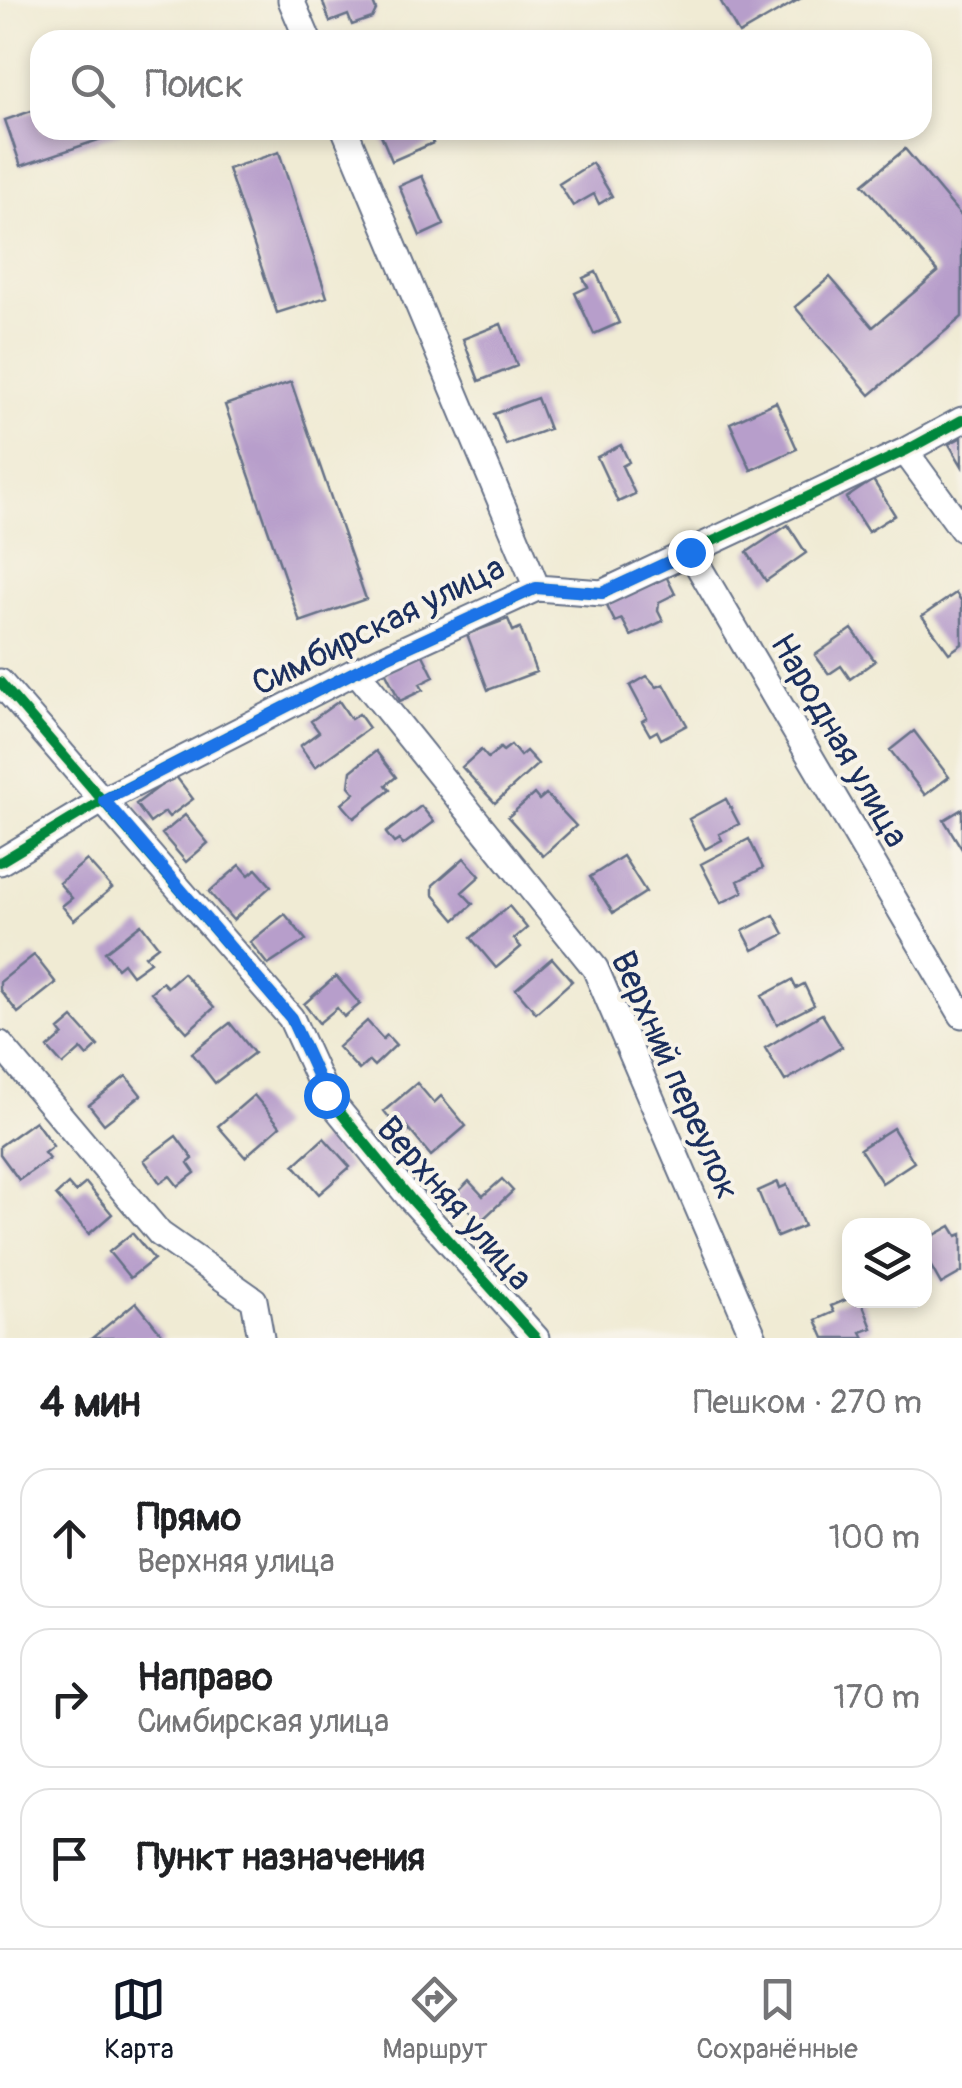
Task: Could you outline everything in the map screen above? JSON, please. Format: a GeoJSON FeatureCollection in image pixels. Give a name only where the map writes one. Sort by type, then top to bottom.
{"type":"FeatureCollection","features":[{"type":"Feature","properties":{"kind":"street"},"geometry":{"type":"LineString","coordinates":[[291,0],[304,30]]}},
{"type":"Feature","properties":{"kind":"street"},"geometry":{"type":"LineString","coordinates":[[350,140],[536,588]]}},
{"type":"Feature","properties":{"kind":"street","name":"Симбирская улица"},"geometry":{"type":"LineString","coordinates":[[0,862],[104,800],[356,671],[536,588],[602,593],[906,451],[962,420]]}},
{"type":"Feature","properties":{"kind":"street"},"geometry":{"type":"LineString","coordinates":[[906,451],[962,530]]}},
{"type":"Feature","properties":{"kind":"street","name":"Народная улица"},"geometry":{"type":"LineString","coordinates":[[690,552],[962,1015]]}},
{"type":"Feature","properties":{"kind":"street","name":"Верхний переулок"},"geometry":{"type":"LineString","coordinates":[[356,671],[595,968],[744,1332]]}},
{"type":"Feature","properties":{"kind":"street","name":"Верхняя улица"},"geometry":{"type":"LineString","coordinates":[[0,682],[291,1018],[326,1095],[410,1198],[536,1338]]}},
{"type":"Feature","properties":{"kind":"street"},"geometry":{"type":"LineString","coordinates":[[0,1044],[160,1234],[254,1300],[261,1338]]}},
{"type":"Feature","properties":{"kind":"building"},"geometry":{"type":"Polygon","coordinates":[[[322,0],[372,0],[376,10],[372,18],[352,25],[348,15],[330,22],[322,0]]]}},
{"type":"Feature","properties":{"kind":"building"},"geometry":{"type":"Polygon","coordinates":[[[720,0],[798,0],[746,30],[737,30],[720,0]]]}},
{"type":"Feature","properties":{"kind":"building"},"geometry":{"type":"Polygon","coordinates":[[[30,111],[30,140],[98,140],[21,166],[5,120],[30,111]]]}},
{"type":"Feature","properties":{"kind":"building"},"geometry":{"type":"Polygon","coordinates":[[[383,140],[432,140],[433,143],[392,161],[383,140]]]}},
{"type":"Feature","properties":{"kind":"building"},"geometry":{"type":"Polygon","coordinates":[[[905,149],[962,217],[962,317],[870,395],[795,307],[830,277],[873,327],[938,272],[863,184],[905,149]]]}},
{"type":"Feature","properties":{"kind":"building"},"geometry":{"type":"Polygon","coordinates":[[[279,152],[327,297],[277,313],[228,169],[279,152]]]}},
{"type":"Feature","properties":{"kind":"building"},"geometry":{"type":"Polygon","coordinates":[[[592,163],[612,196],[599,204],[594,194],[573,206],[559,184],[592,163]]]}},
{"type":"Feature","properties":{"kind":"building"},"geometry":{"type":"Polygon","coordinates":[[[422,176],[444,225],[420,236],[399,186],[422,176]]]}},
{"type":"Feature","properties":{"kind":"building"},"geometry":{"type":"Polygon","coordinates":[[[596,272],[619,323],[594,334],[575,293],[588,287],[583,278],[596,272]]]}},
{"type":"Feature","properties":{"kind":"building"},"geometry":{"type":"Polygon","coordinates":[[[501,324],[517,366],[479,381],[463,339],[501,324]]]}},
{"type":"Feature","properties":{"kind":"building"},"geometry":{"type":"Polygon","coordinates":[[[291,382],[366,599],[300,622],[225,405],[291,382]]]}},
{"type":"Feature","properties":{"kind":"building"},"geometry":{"type":"Polygon","coordinates":[[[537,398],[549,429],[506,445],[494,414],[537,398]]]}},
{"type":"Feature","properties":{"kind":"building"},"geometry":{"type":"Polygon","coordinates":[[[776,402],[797,449],[751,470],[730,423],[776,402]]]}},
{"type":"Feature","properties":{"kind":"building"},"geometry":{"type":"Polygon","coordinates":[[[962,437],[962,466],[949,444],[962,437]]]}},
{"type":"Feature","properties":{"kind":"building"},"geometry":{"type":"Polygon","coordinates":[[[621,445],[629,462],[622,466],[635,494],[618,502],[597,457],[621,445]]]}},
{"type":"Feature","properties":{"kind":"building"},"geometry":{"type":"Polygon","coordinates":[[[873,480],[895,515],[868,532],[846,498],[873,480]]]}},
{"type":"Feature","properties":{"kind":"building"},"geometry":{"type":"Polygon","coordinates":[[[788,525],[806,553],[766,581],[747,552],[788,525]]]}},
{"type":"Feature","properties":{"kind":"building"},"geometry":{"type":"Polygon","coordinates":[[[666,576],[675,594],[659,602],[663,621],[631,636],[622,619],[615,622],[606,604],[666,576]]]}},
{"type":"Feature","properties":{"kind":"building"},"geometry":{"type":"Polygon","coordinates":[[[956,593],[962,602],[962,644],[949,653],[922,616],[956,593]]]}},
{"type":"Feature","properties":{"kind":"building"},"geometry":{"type":"Polygon","coordinates":[[[508,619],[513,631],[520,628],[536,672],[488,690],[467,634],[508,619]]]}},
{"type":"Feature","properties":{"kind":"building"},"geometry":{"type":"Polygon","coordinates":[[[852,629],[875,661],[850,679],[841,666],[829,674],[815,655],[852,629]]]}},
{"type":"Feature","properties":{"kind":"building"},"geometry":{"type":"Polygon","coordinates":[[[422,653],[434,677],[420,684],[423,690],[400,701],[385,671],[422,653]]]}},
{"type":"Feature","properties":{"kind":"building"},"geometry":{"type":"Polygon","coordinates":[[[647,676],[657,687],[664,684],[687,725],[661,739],[657,731],[650,735],[642,721],[647,718],[630,686],[647,676]]]}},
{"type":"Feature","properties":{"kind":"building"},"geometry":{"type":"Polygon","coordinates":[[[339,701],[351,719],[359,714],[369,728],[315,767],[300,746],[319,732],[311,721],[339,701]]]}},
{"type":"Feature","properties":{"kind":"building"},"geometry":{"type":"Polygon","coordinates":[[[914,731],[949,777],[925,795],[890,750],[914,731]]]}},
{"type":"Feature","properties":{"kind":"building"},"geometry":{"type":"Polygon","coordinates":[[[511,745],[520,756],[526,751],[538,764],[495,803],[462,767],[481,750],[488,758],[511,745]]]}},
{"type":"Feature","properties":{"kind":"building"},"geometry":{"type":"Polygon","coordinates":[[[376,751],[396,777],[386,785],[390,790],[354,818],[342,804],[355,793],[349,786],[351,771],[376,751]]]}},
{"type":"Feature","properties":{"kind":"building"},"geometry":{"type":"Polygon","coordinates":[[[175,775],[193,799],[169,817],[165,812],[150,823],[136,804],[175,775]]]}},
{"type":"Feature","properties":{"kind":"building"},"geometry":{"type":"Polygon","coordinates":[[[534,794],[539,800],[546,794],[576,826],[543,856],[508,817],[534,794]]]}},
{"type":"Feature","properties":{"kind":"building"},"geometry":{"type":"Polygon","coordinates":[[[726,799],[739,824],[719,834],[722,840],[705,849],[689,819],[726,799]]]}},
{"type":"Feature","properties":{"kind":"building"},"geometry":{"type":"Polygon","coordinates":[[[421,806],[434,822],[403,845],[399,840],[394,843],[386,833],[421,806]]]}},
{"type":"Feature","properties":{"kind":"building"},"geometry":{"type":"Polygon","coordinates":[[[962,809],[962,849],[944,820],[962,809]]]}},
{"type":"Feature","properties":{"kind":"building"},"geometry":{"type":"Polygon","coordinates":[[[185,815],[208,843],[186,862],[162,834],[185,815]]]}},
{"type":"Feature","properties":{"kind":"building"},"geometry":{"type":"Polygon","coordinates":[[[749,839],[763,868],[738,881],[743,892],[721,903],[701,864],[749,839]]]}},
{"type":"Feature","properties":{"kind":"building"},"geometry":{"type":"Polygon","coordinates":[[[623,856],[646,892],[613,913],[590,877],[623,856]]]}},
{"type":"Feature","properties":{"kind":"building"},"geometry":{"type":"Polygon","coordinates":[[[464,858],[480,876],[462,892],[473,904],[455,920],[433,894],[433,885],[464,858]]]}},
{"type":"Feature","properties":{"kind":"building"},"geometry":{"type":"Polygon","coordinates":[[[87,860],[112,888],[74,920],[62,906],[72,898],[59,883],[87,860]]]}},
{"type":"Feature","properties":{"kind":"building"},"geometry":{"type":"Polygon","coordinates":[[[240,865],[249,875],[256,869],[271,886],[233,920],[209,892],[240,865]]]}},
{"type":"Feature","properties":{"kind":"building"},"geometry":{"type":"Polygon","coordinates":[[[509,906],[527,928],[514,939],[521,947],[496,968],[471,938],[509,906]]]}},
{"type":"Feature","properties":{"kind":"building"},"geometry":{"type":"Polygon","coordinates":[[[285,914],[306,940],[268,965],[250,942],[285,914]]]}},
{"type":"Feature","properties":{"kind":"building"},"geometry":{"type":"Polygon","coordinates":[[[774,915],[784,934],[753,950],[743,931],[774,915]]]}},
{"type":"Feature","properties":{"kind":"building"},"geometry":{"type":"Polygon","coordinates":[[[141,924],[158,946],[145,956],[150,962],[132,975],[123,963],[117,968],[105,952],[141,924]]]}},
{"type":"Feature","properties":{"kind":"building"},"geometry":{"type":"Polygon","coordinates":[[[34,955],[56,983],[18,1013],[0,990],[0,982],[34,955]]]}},
{"type":"Feature","properties":{"kind":"building"},"geometry":{"type":"Polygon","coordinates":[[[552,958],[572,981],[536,1013],[516,989],[552,958]]]}},
{"type":"Feature","properties":{"kind":"building"},"geometry":{"type":"Polygon","coordinates":[[[183,973],[214,1008],[187,1032],[151,992],[162,982],[167,987],[183,973]]]}},
{"type":"Feature","properties":{"kind":"building"},"geometry":{"type":"Polygon","coordinates":[[[336,976],[360,1004],[344,1017],[337,1008],[319,1023],[304,1004],[336,976]]]}},
{"type":"Feature","properties":{"kind":"building"},"geometry":{"type":"Polygon","coordinates":[[[792,980],[796,988],[804,984],[814,1005],[777,1024],[762,996],[792,980]]]}},
{"type":"Feature","properties":{"kind":"building"},"geometry":{"type":"Polygon","coordinates":[[[822,1014],[842,1047],[785,1081],[765,1048],[822,1014]]]}},
{"type":"Feature","properties":{"kind":"building"},"geometry":{"type":"Polygon","coordinates":[[[73,1018],[98,1046],[87,1056],[81,1049],[63,1065],[48,1048],[63,1035],[59,1030],[73,1018]]]}},
{"type":"Feature","properties":{"kind":"building"},"geometry":{"type":"Polygon","coordinates":[[[367,1021],[383,1039],[387,1035],[396,1045],[374,1066],[369,1061],[359,1070],[338,1047],[367,1021]]]}},
{"type":"Feature","properties":{"kind":"building"},"geometry":{"type":"Polygon","coordinates":[[[230,1023],[254,1053],[215,1083],[192,1053],[230,1023]]]}},
{"type":"Feature","properties":{"kind":"building"},"geometry":{"type":"Polygon","coordinates":[[[126,1076],[141,1095],[104,1124],[89,1105],[126,1076]]]}},
{"type":"Feature","properties":{"kind":"building"},"geometry":{"type":"Polygon","coordinates":[[[417,1083],[434,1103],[441,1096],[466,1126],[431,1156],[406,1126],[400,1131],[384,1111],[417,1083]]]}},
{"type":"Feature","properties":{"kind":"building"},"geometry":{"type":"Polygon","coordinates":[[[254,1095],[280,1126],[245,1157],[218,1126],[254,1095]]]}},
{"type":"Feature","properties":{"kind":"building"},"geometry":{"type":"Polygon","coordinates":[[[35,1121],[53,1146],[44,1153],[49,1159],[19,1180],[0,1154],[0,1146],[35,1121]]]}},
{"type":"Feature","properties":{"kind":"building"},"geometry":{"type":"Polygon","coordinates":[[[893,1128],[914,1162],[882,1183],[860,1149],[893,1128]]]}},
{"type":"Feature","properties":{"kind":"building"},"geometry":{"type":"Polygon","coordinates":[[[176,1136],[193,1159],[188,1163],[195,1173],[178,1186],[170,1176],[160,1183],[144,1160],[176,1136]]]}},
{"type":"Feature","properties":{"kind":"building"},"geometry":{"type":"Polygon","coordinates":[[[324,1138],[350,1167],[319,1194],[294,1165],[324,1138]]]}},
{"type":"Feature","properties":{"kind":"building"},"geometry":{"type":"Polygon","coordinates":[[[502,1179],[513,1191],[480,1222],[455,1195],[469,1181],[483,1196],[502,1179]]]}},
{"type":"Feature","properties":{"kind":"building"},"geometry":{"type":"Polygon","coordinates":[[[778,1182],[780,1188],[787,1185],[804,1226],[777,1237],[758,1191],[778,1182]]]}},
{"type":"Feature","properties":{"kind":"building"},"geometry":{"type":"Polygon","coordinates":[[[86,1183],[112,1214],[89,1234],[56,1195],[68,1184],[75,1192],[86,1183]]]}},
{"type":"Feature","properties":{"kind":"building"},"geometry":{"type":"Polygon","coordinates":[[[951,1226],[957,1236],[962,1234],[962,1272],[941,1284],[932,1268],[932,1237],[951,1226]]]}},
{"type":"Feature","properties":{"kind":"building"},"geometry":{"type":"Polygon","coordinates":[[[132,1233],[154,1259],[130,1278],[109,1252],[132,1233]]]}},
{"type":"Feature","properties":{"kind":"building"},"geometry":{"type":"Polygon","coordinates":[[[842,1301],[842,1308],[864,1308],[872,1328],[861,1332],[864,1338],[824,1338],[816,1320],[834,1312],[831,1306],[842,1301]]]}},
{"type":"Feature","properties":{"kind":"building"},"geometry":{"type":"Polygon","coordinates":[[[136,1302],[165,1338],[92,1338],[136,1302]]]}},
{"type":"Feature","properties":{"kind":"cycle path"},"geometry":{"type":"LineString","coordinates":[[0,862],[103,800],[356,671],[537,588],[602,593],[905,451],[962,420]]}},
{"type":"Feature","properties":{"kind":"cycle path"},"geometry":{"type":"LineString","coordinates":[[0,682],[291,1018],[326,1095],[410,1198],[536,1338]]}},
{"type":"Feature","properties":{"kind":"route"},"geometry":{"type":"LineString","coordinates":[[326,1095],[291,1018],[104,800],[356,671],[536,588],[602,593],[690,552]]}}]}
